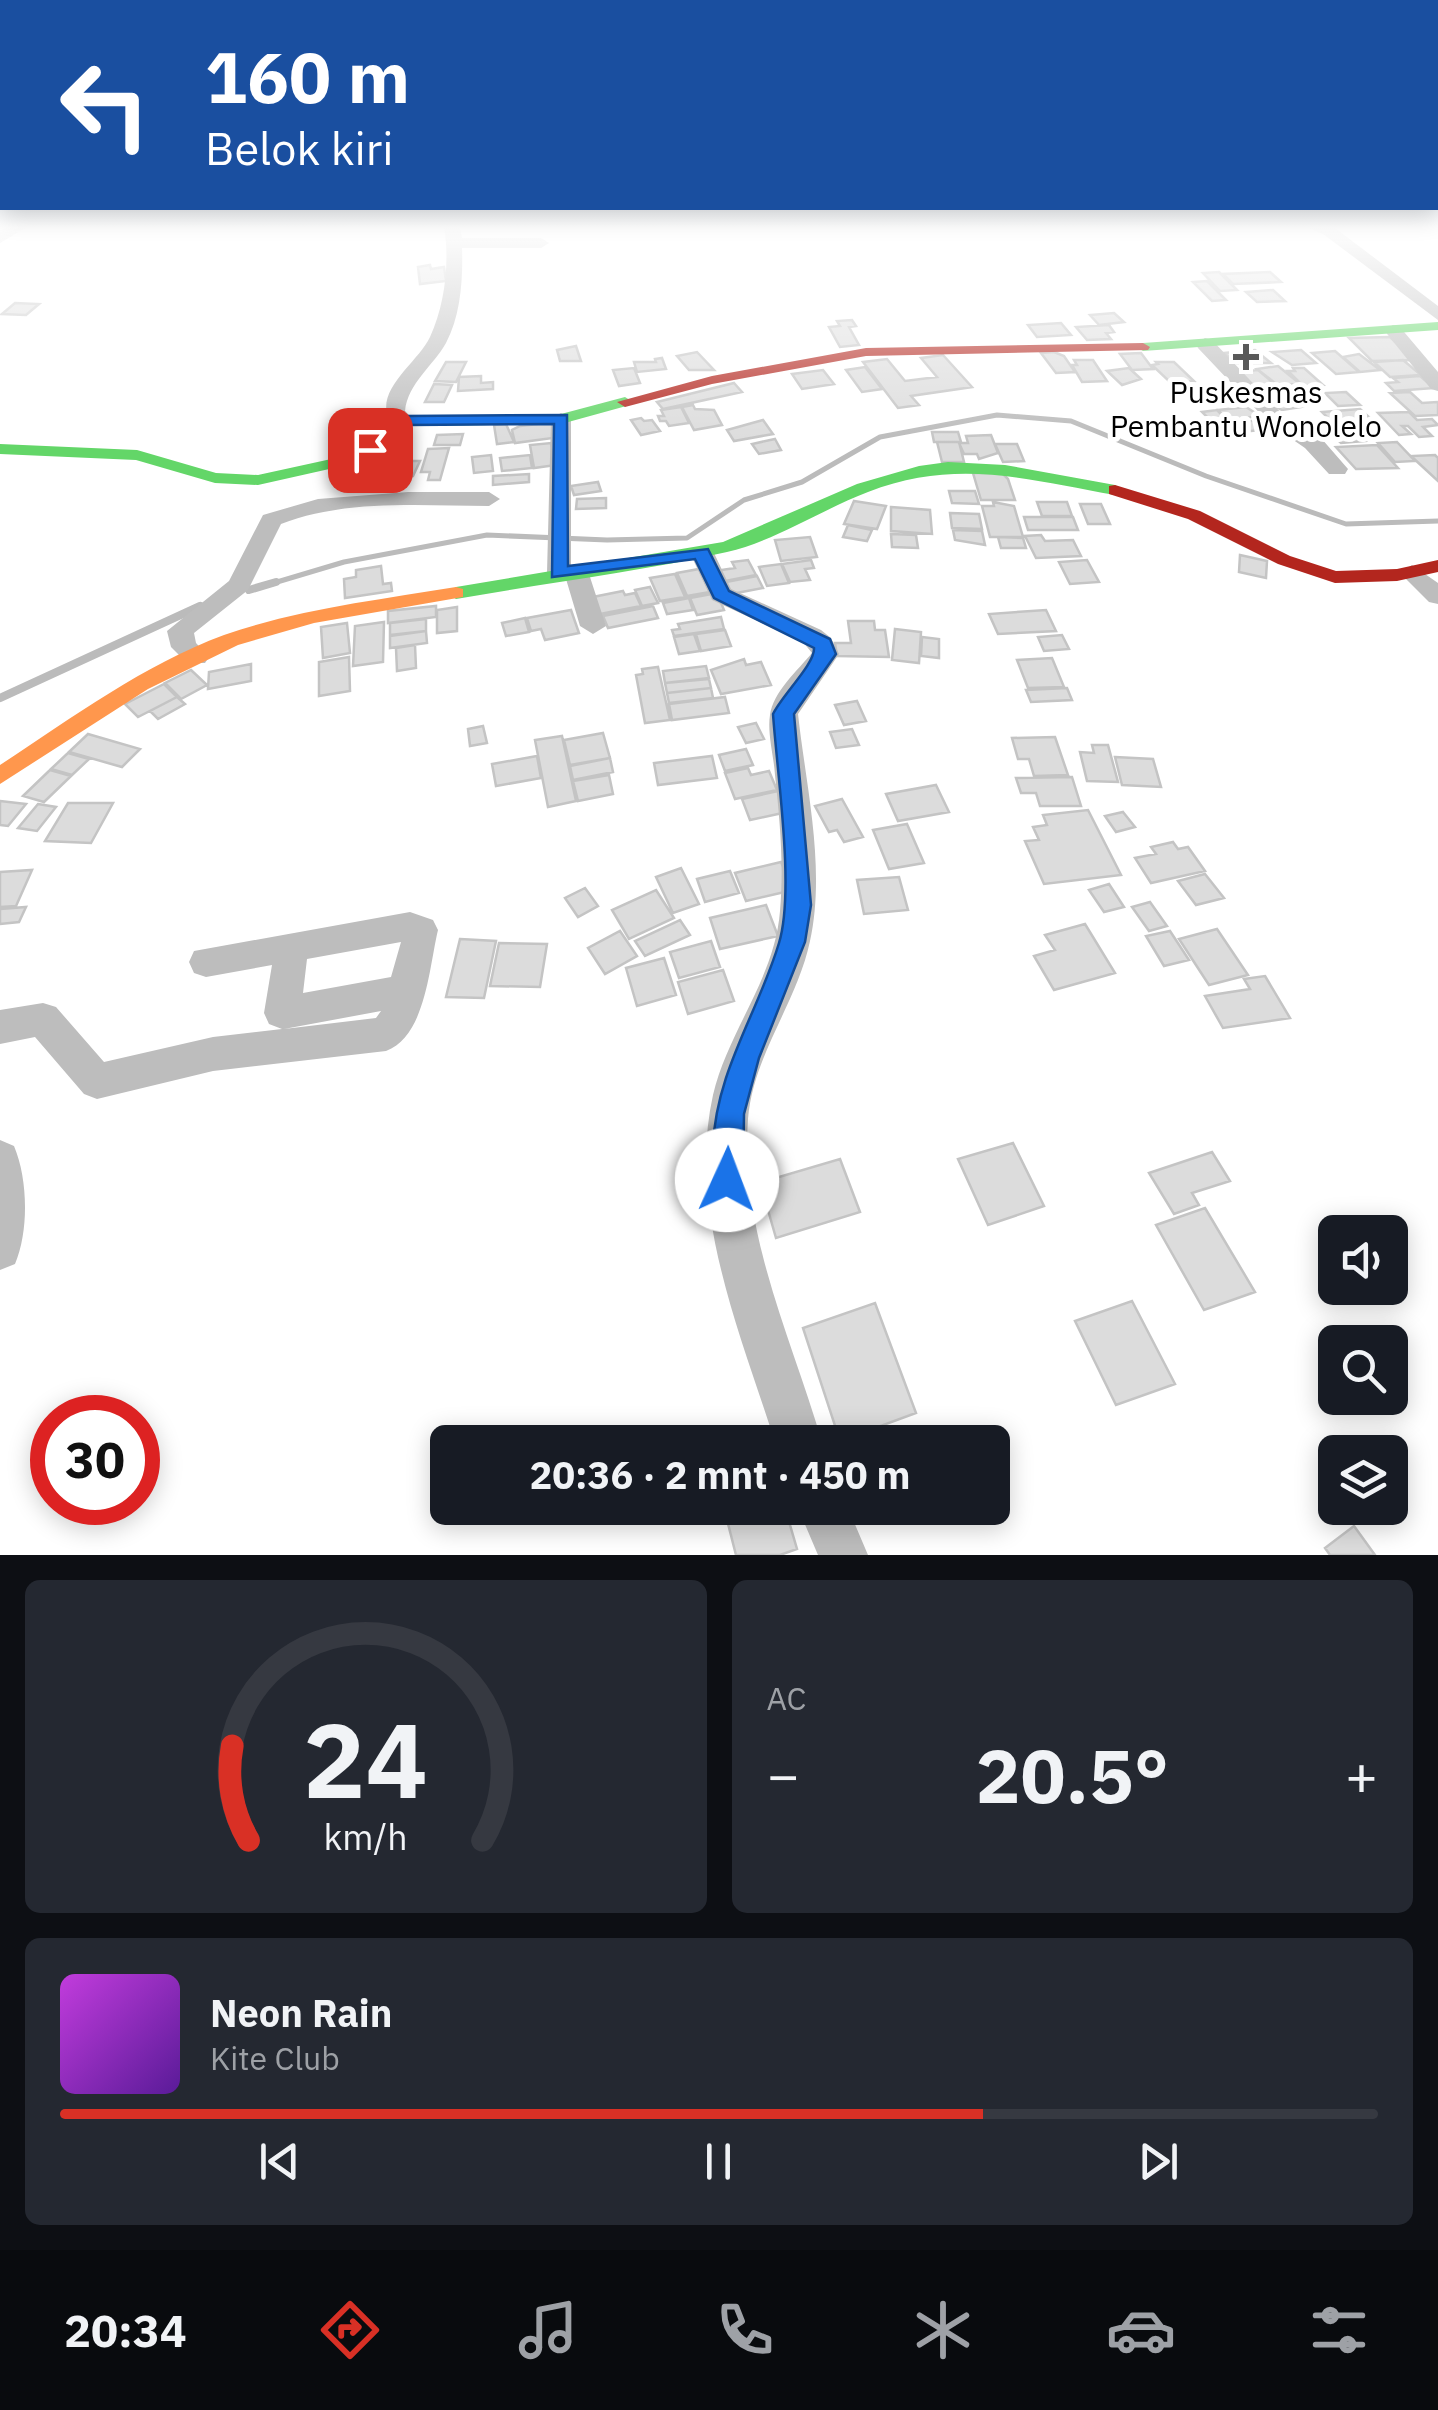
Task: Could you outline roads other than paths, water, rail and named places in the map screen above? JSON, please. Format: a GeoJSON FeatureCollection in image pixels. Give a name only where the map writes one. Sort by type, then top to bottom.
{"type":"FeatureCollection","features":[{"type":"Feature","properties":{"kind":"main road"},"geometry":{"type":"LineString","coordinates":[[0,449],[137,454],[215,478],[258,480],[350,460],[370,450],[391,428],[405,420],[562,419],[728,376],[866,352],[1205,344],[1438,326]]}},
{"type":"Feature","properties":{"kind":"main road"},"geometry":{"type":"LineString","coordinates":[[0,776],[146,681],[230,641],[302,619],[568,572],[702,553],[758,537],[900,476],[948,467],[992,468],[1052,477],[1192,514],[1265,554],[1316,574],[1376,579],[1438,566]]}},
{"type":"Feature","properties":{"kind":"street"},"geometry":{"type":"LineString","coordinates":[[405,420],[395,413],[394,406],[440,337],[445,300]]}},
{"type":"Feature","properties":{"kind":"street"},"geometry":{"type":"LineString","coordinates":[[1418,300],[1438,315]]}},
{"type":"Feature","properties":{"kind":"street"},"geometry":{"type":"LineString","coordinates":[[1393,330],[1438,385]]}},
{"type":"Feature","properties":{"kind":"street"},"geometry":{"type":"LineString","coordinates":[[1205,344],[1277,420],[1314,443],[1337,469]]}},
{"type":"Feature","properties":{"kind":"street"},"geometry":{"type":"LineString","coordinates":[[562,419],[562,543],[568,572],[594,626]]}},
{"type":"Feature","properties":{"kind":"street"},"geometry":{"type":"LineString","coordinates":[[196,657],[184,646],[180,631],[238,585],[271,520],[303,509],[367,502],[489,500]]}},
{"type":"Feature","properties":{"kind":"street"},"geometry":{"type":"LineString","coordinates":[[702,553],[721,594],[746,610],[812,636],[826,654],[791,698],[784,714],[798,905],[792,942],[744,1058],[729,1114],[727,1180],[746,1279],[793,1425]]}},
{"type":"Feature","properties":{"kind":"street"},"geometry":{"type":"LineString","coordinates":[[1412,573],[1438,596]]}},
{"type":"Feature","properties":{"kind":"street"},"geometry":{"type":"LineString","coordinates":[[0,1027],[43,1019],[98,1081],[213,1054],[386,1034],[400,1013],[421,930],[410,926],[206,962]]}},
{"type":"Feature","properties":{"kind":"street"},"geometry":{"type":"LineString","coordinates":[[292,946],[282,1013],[407,990]]}},
{"type":"Feature","properties":{"kind":"street"},"geometry":{"type":"LineString","coordinates":[[0,1160],[0,1249]]}},
{"type":"Feature","properties":{"kind":"street"},"geometry":{"type":"LineString","coordinates":[[831,1525],[843,1555]]}},
{"type":"Feature","properties":{"kind":"waterway"},"geometry":{"type":"LineString","coordinates":[[267,585],[344,562],[487,535],[607,540],[687,538],[744,500],[802,482],[880,437],[997,415],[1071,421],[1206,476],[1346,524],[1438,521]]}},
{"type":"Feature","properties":{"kind":"waterway"},"geometry":{"type":"LineString","coordinates":[[249,590],[276,582]]}},
{"type":"Feature","properties":{"kind":"waterway"},"geometry":{"type":"LineString","coordinates":[[0,698],[200,606]]}},
{"type":"Feature","properties":{"kind":"place","name":"Puskesmas Pembantu Wonolelo"},"geometry":{"type":"Point","coordinates":[1246,357]}}]}
